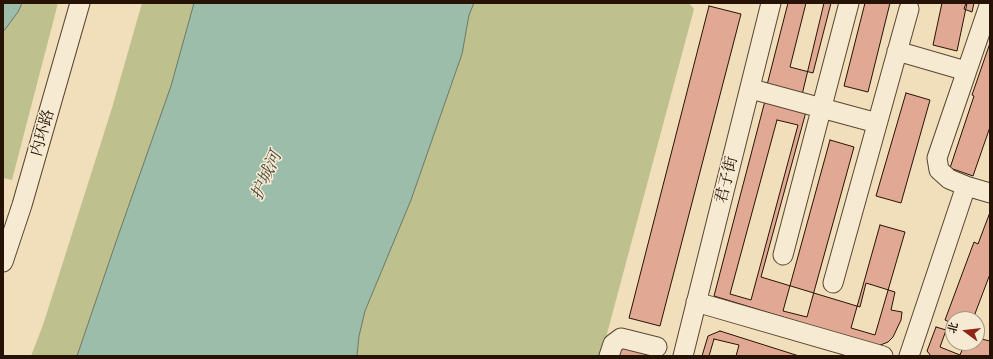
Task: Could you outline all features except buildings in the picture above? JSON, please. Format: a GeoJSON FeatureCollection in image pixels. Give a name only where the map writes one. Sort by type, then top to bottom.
{"type":"FeatureCollection","features":[{"type":"Feature","properties":{"kind":"street","name":"内环路"},"geometry":{"type":"LineString","coordinates":[[3,262],[24,198],[80,3]]}},
{"type":"Feature","properties":{"kind":"street","name":"君子街"},"geometry":{"type":"LineString","coordinates":[[683,356],[771,3]]}},
{"type":"Feature","properties":{"kind":"street"},"geometry":{"type":"LineString","coordinates":[[783,255],[849,3]]}},
{"type":"Feature","properties":{"kind":"street"},"geometry":{"type":"LineString","coordinates":[[989,188],[966,186],[949,179],[939,170],[937,158],[990,3]]}},
{"type":"Feature","properties":{"kind":"street"},"geometry":{"type":"LineString","coordinates":[[833,283],[909,9]]}},
{"type":"Feature","properties":{"kind":"street"},"geometry":{"type":"LineString","coordinates":[[897,51],[966,71]]}},
{"type":"Feature","properties":{"kind":"street"},"geometry":{"type":"LineString","coordinates":[[756,90],[877,124]]}},
{"type":"Feature","properties":{"kind":"street"},"geometry":{"type":"LineString","coordinates":[[909,356],[966,186]]}},
{"type":"Feature","properties":{"kind":"street"},"geometry":{"type":"LineString","coordinates":[[696,302],[883,356]]}},
{"type":"Feature","properties":{"kind":"street"},"geometry":{"type":"LineString","coordinates":[[609,356],[613,344],[621,338],[657,347]]}},
{"type":"Feature","properties":{"kind":"shaded area"},"geometry":{"type":"Polygon","coordinates":[[[3,3],[58,3],[12,180],[3,178],[3,3]]]}},
{"type":"Feature","properties":{"kind":"shaded area"},"geometry":{"type":"Polygon","coordinates":[[[142,3],[197,3],[174,90],[82,356],[31,356],[43,325],[112,108],[142,3]]]}},
{"type":"Feature","properties":{"kind":"shaded area"},"geometry":{"type":"Polygon","coordinates":[[[462,3],[689,3],[694,9],[601,356],[351,356],[462,3]]]}},
{"type":"Feature","properties":{"kind":"water"},"geometry":{"type":"Polygon","coordinates":[[[3,3],[22,3],[18,12],[3,32],[3,3]]]}},
{"type":"Feature","properties":{"kind":"water","name":"护城河"},"geometry":{"type":"Polygon","coordinates":[[[194,3],[474,3],[469,15],[462,54],[411,200],[365,311],[359,336],[357,356],[77,356],[171,86],[194,3]]]}}]}
